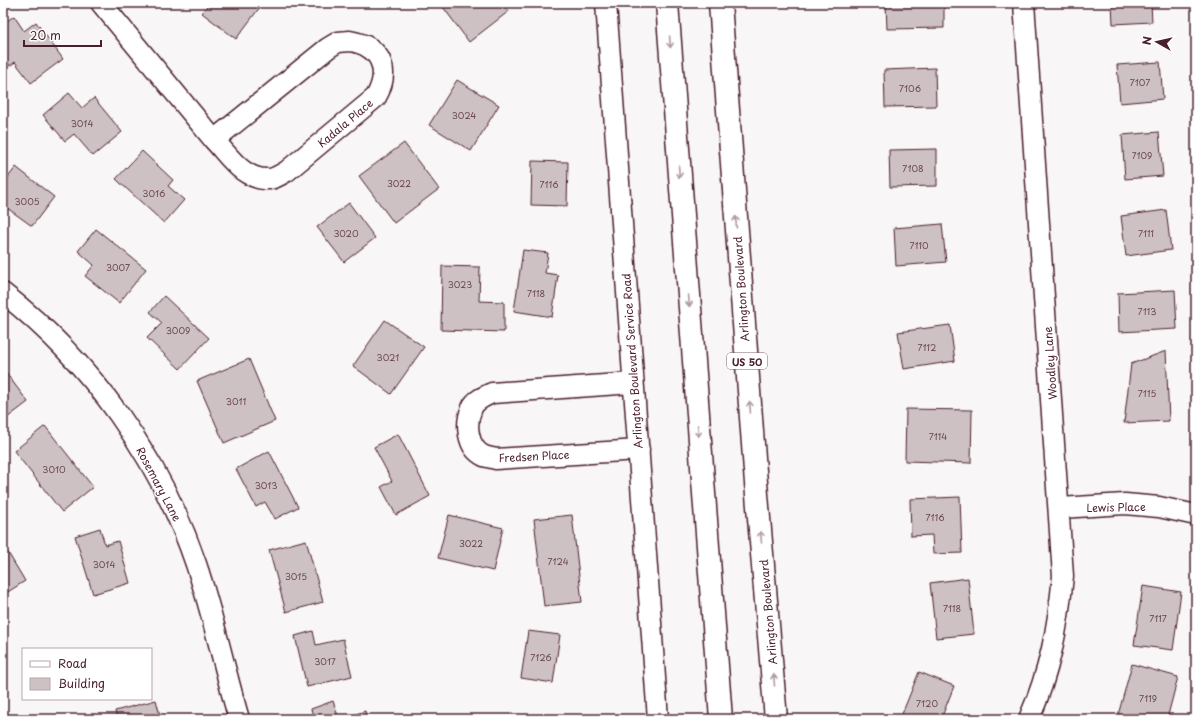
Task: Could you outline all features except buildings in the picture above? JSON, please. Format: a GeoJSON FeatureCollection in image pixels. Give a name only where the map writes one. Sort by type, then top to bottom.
{"type":"FeatureCollection","features":[{"type":"Feature","properties":{"kind":"highway"},"geometry":{"type":"LineString","coordinates":[[667,3],[721,719]]}},
{"type":"Feature","properties":{"kind":"highway","name":"Arlington Boulevard"},"geometry":{"type":"LineString","coordinates":[[720,3],[755,471],[776,719]]}},
{"type":"Feature","properties":{"kind":"street","name":"Kadala Place"},"geometry":{"type":"LineString","coordinates":[[101,3],[214,140],[243,172],[254,178],[271,179],[287,171],[376,97],[382,86],[384,75],[382,63],[376,53],[362,43],[350,41],[338,42],[328,48],[214,140]]}},
{"type":"Feature","properties":{"kind":"street","name":"Arlington Boulevard Service Road"},"geometry":{"type":"LineString","coordinates":[[606,3],[658,719]]}},
{"type":"Feature","properties":{"kind":"street","name":"Woodley Lane"},"geometry":{"type":"LineString","coordinates":[[1024,3],[1064,576],[1059,623],[1046,674],[1029,719]]}},
{"type":"Feature","properties":{"kind":"street","name":"Rosemary Lane"},"geometry":{"type":"LineString","coordinates":[[3,293],[59,342],[102,390],[146,456],[177,515],[196,564],[238,719]]}},
{"type":"Feature","properties":{"kind":"street","name":"Fredsen Place"},"geometry":{"type":"LineString","coordinates":[[634,383],[492,393],[480,398],[472,407],[468,423],[470,439],[475,449],[483,455],[496,459],[639,450]]}},
{"type":"Feature","properties":{"kind":"street","name":"Lewis Place"},"geometry":{"type":"LineString","coordinates":[[1060,508],[1125,504],[1159,507],[1196,515]]}}]}
